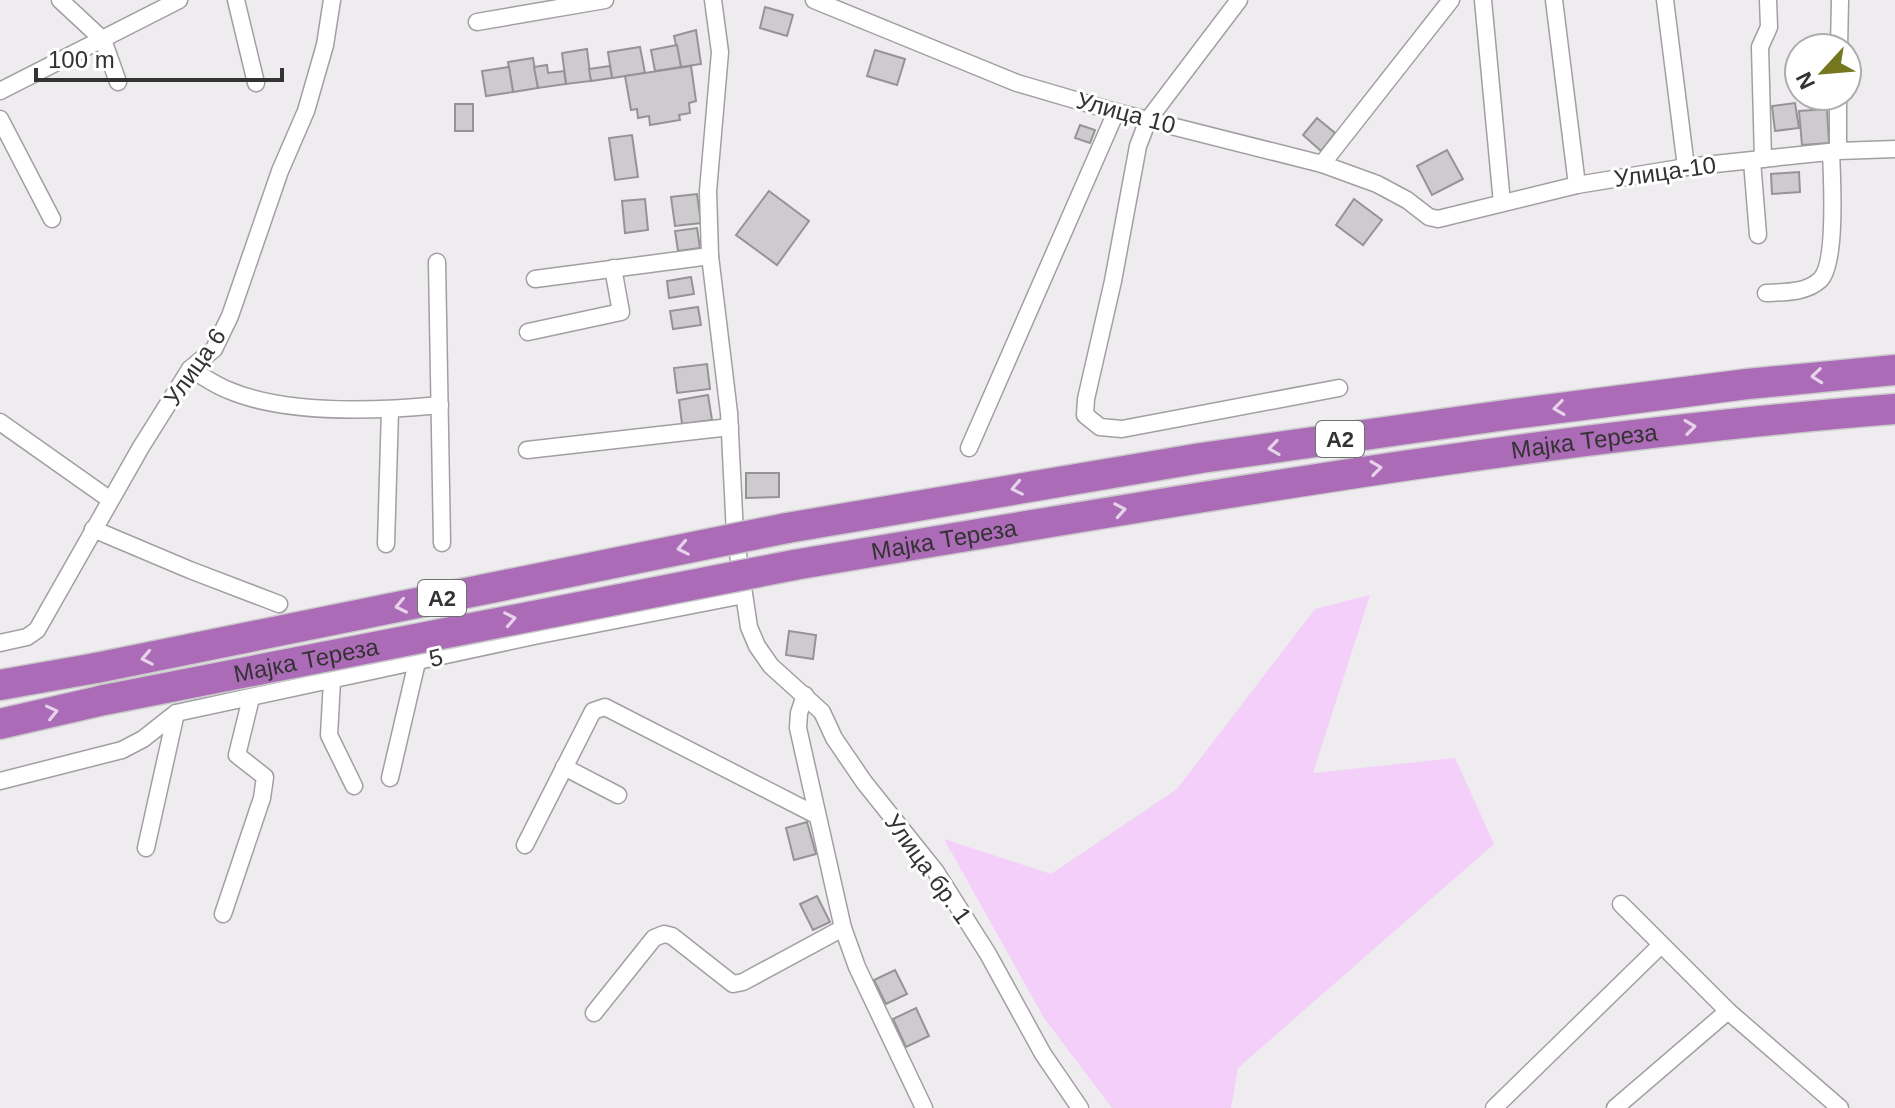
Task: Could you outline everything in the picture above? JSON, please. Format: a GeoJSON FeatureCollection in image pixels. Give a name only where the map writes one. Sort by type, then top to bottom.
{"type":"FeatureCollection","features":[{"type":"Feature","properties":{"kind":"highway","name":"Мајка Тереза"},"geometry":{"type":"LineString","coordinates":[[0,685],[787,528],[1201,458],[1747,384],[1895,370]]}},
{"type":"Feature","properties":{"kind":"highway","name":"Мајка Тереза"},"geometry":{"type":"LineString","coordinates":[[0,724],[104,700],[794,565],[1332,475],[1744,421],[1895,409]]}},
{"type":"Feature","properties":{"kind":"street"},"geometry":{"type":"LineString","coordinates":[[60,0],[103,40],[118,82]]}},
{"type":"Feature","properties":{"kind":"street"},"geometry":{"type":"LineString","coordinates":[[0,91],[179,0]]}},
{"type":"Feature","properties":{"kind":"street"},"geometry":{"type":"LineString","coordinates":[[236,0],[256,83]]}},
{"type":"Feature","properties":{"kind":"street","name":"Улица 6"},"geometry":{"type":"LineString","coordinates":[[0,643],[27,637],[37,630],[109,499],[190,369],[214,349],[230,316],[280,171],[306,111],[325,45],[332,0]]}},
{"type":"Feature","properties":{"kind":"street"},"geometry":{"type":"LineString","coordinates":[[477,22],[605,0]]}},
{"type":"Feature","properties":{"kind":"street"},"geometry":{"type":"LineString","coordinates":[[713,0],[720,52],[708,191],[710,256],[730,427],[735,534],[744,595]]}},
{"type":"Feature","properties":{"kind":"street","name":"Улица 10"},"geometry":{"type":"LineString","coordinates":[[814,0],[1017,83],[1116,112],[1322,164],[1377,184],[1407,200],[1429,217],[1438,219]]}},
{"type":"Feature","properties":{"kind":"street"},"geometry":{"type":"LineString","coordinates":[[1239,0],[1148,120],[1138,146],[1113,281],[1084,408],[1088,420],[1100,427],[1122,429],[1339,388]]}},
{"type":"Feature","properties":{"kind":"street"},"geometry":{"type":"LineString","coordinates":[[1322,164],[1451,0]]}},
{"type":"Feature","properties":{"kind":"street"},"geometry":{"type":"LineString","coordinates":[[1483,0],[1502,203]]}},
{"type":"Feature","properties":{"kind":"street"},"geometry":{"type":"LineString","coordinates":[[1554,0],[1577,185]]}},
{"type":"Feature","properties":{"kind":"street"},"geometry":{"type":"LineString","coordinates":[[1665,0],[1686,167]]}},
{"type":"Feature","properties":{"kind":"street"},"geometry":{"type":"LineString","coordinates":[[1758,235],[1760,47],[1769,27],[1768,0]]}},
{"type":"Feature","properties":{"kind":"street"},"geometry":{"type":"LineString","coordinates":[[1839,32],[1840,0]]}},
{"type":"Feature","properties":{"kind":"street"},"geometry":{"type":"LineString","coordinates":[[969,448],[1116,112]]}},
{"type":"Feature","properties":{"kind":"street"},"geometry":{"type":"LineString","coordinates":[[1766,293],[1805,289],[1821,280],[1826,273],[1837,112]]}},
{"type":"Feature","properties":{"kind":"street"},"geometry":{"type":"LineString","coordinates":[[0,119],[52,219]]}},
{"type":"Feature","properties":{"kind":"street","name":"Улица-10"},"geometry":{"type":"LineString","coordinates":[[1438,219],[1577,185],[1686,167],[1895,149]]}},
{"type":"Feature","properties":{"kind":"street"},"geometry":{"type":"LineString","coordinates":[[535,279],[710,256]]}},
{"type":"Feature","properties":{"kind":"street"},"geometry":{"type":"LineString","coordinates":[[437,262],[442,543]]}},
{"type":"Feature","properties":{"kind":"street"},"geometry":{"type":"LineString","coordinates":[[528,332],[621,312],[613,268]]}},
{"type":"Feature","properties":{"kind":"street"},"geometry":{"type":"LineString","coordinates":[[190,369],[229,391],[283,404],[390,410],[440,405]]}},
{"type":"Feature","properties":{"kind":"street"},"geometry":{"type":"LineString","coordinates":[[386,544],[390,410]]}},
{"type":"Feature","properties":{"kind":"street"},"geometry":{"type":"LineString","coordinates":[[0,422],[109,499]]}},
{"type":"Feature","properties":{"kind":"street"},"geometry":{"type":"LineString","coordinates":[[527,450],[730,427]]}},
{"type":"Feature","properties":{"kind":"street"},"geometry":{"type":"LineString","coordinates":[[93,529],[279,604]]}},
{"type":"Feature","properties":{"kind":"street","name":"Улица бр. 1"},"geometry":{"type":"LineString","coordinates":[[744,595],[749,627],[757,646],[771,666],[822,712],[834,738],[864,782],[936,872],[988,954],[1043,1054],[1080,1108]]}},
{"type":"Feature","properties":{"kind":"street","name":"5"},"geometry":{"type":"LineString","coordinates":[[0,781],[122,750],[143,739],[176,713],[534,636],[744,595]]}},
{"type":"Feature","properties":{"kind":"street"},"geometry":{"type":"LineString","coordinates":[[390,778],[417,662]]}},
{"type":"Feature","properties":{"kind":"street"},"geometry":{"type":"LineString","coordinates":[[332,681],[329,735],[354,786]]}},
{"type":"Feature","properties":{"kind":"street"},"geometry":{"type":"LineString","coordinates":[[805,695],[798,728],[843,928],[857,967],[924,1108]]}},
{"type":"Feature","properties":{"kind":"street"},"geometry":{"type":"LineString","coordinates":[[223,914],[262,798],[265,777],[237,755],[251,698]]}},
{"type":"Feature","properties":{"kind":"street"},"geometry":{"type":"LineString","coordinates":[[525,845],[593,711],[605,707],[816,815]]}},
{"type":"Feature","properties":{"kind":"street"},"geometry":{"type":"LineString","coordinates":[[146,848],[176,713]]}},
{"type":"Feature","properties":{"kind":"street"},"geometry":{"type":"LineString","coordinates":[[564,767],[618,795]]}},
{"type":"Feature","properties":{"kind":"street"},"geometry":{"type":"LineString","coordinates":[[1621,904],[1728,1011],[1840,1108]]}},
{"type":"Feature","properties":{"kind":"street"},"geometry":{"type":"LineString","coordinates":[[594,1013],[654,938],[664,934],[672,936],[733,984],[743,982],[843,928]]}},
{"type":"Feature","properties":{"kind":"street"},"geometry":{"type":"LineString","coordinates":[[1494,1108],[1661,945]]}},
{"type":"Feature","properties":{"kind":"street"},"geometry":{"type":"LineString","coordinates":[[1615,1108],[1728,1011]]}},
{"type":"Feature","properties":{"kind":"shaded area"},"geometry":{"type":"Polygon","coordinates":[[[1370,595],[1313,773],[1455,758],[1494,844],[1238,1068],[1231,1108],[1112,1108],[1044,1018],[944,839],[1051,874],[1177,789],[1315,609],[1370,595]]]}},
{"type":"Feature","properties":{"kind":"building"},"geometry":{"type":"Polygon","coordinates":[[[765,7],[793,15],[787,36],[760,28],[765,7]]]}},
{"type":"Feature","properties":{"kind":"building"},"geometry":{"type":"Polygon","coordinates":[[[696,30],[701,64],[681,67],[674,36],[696,30]]]}},
{"type":"Feature","properties":{"kind":"building"},"geometry":{"type":"Polygon","coordinates":[[[677,45],[681,67],[655,71],[651,50],[677,45]]]}},
{"type":"Feature","properties":{"kind":"building"},"geometry":{"type":"Polygon","coordinates":[[[640,47],[645,73],[612,78],[608,52],[640,47]]]}},
{"type":"Feature","properties":{"kind":"building"},"geometry":{"type":"Polygon","coordinates":[[[587,49],[591,81],[566,84],[562,53],[587,49]]]}},
{"type":"Feature","properties":{"kind":"building"},"geometry":{"type":"Polygon","coordinates":[[[875,50],[905,59],[897,85],[867,76],[875,50]]]}},
{"type":"Feature","properties":{"kind":"building"},"geometry":{"type":"Polygon","coordinates":[[[533,58],[538,88],[513,92],[508,62],[533,58]]]}},
{"type":"Feature","properties":{"kind":"building"},"geometry":{"type":"Polygon","coordinates":[[[547,65],[548,73],[564,71],[566,84],[538,88],[534,67],[547,65]]]}},
{"type":"Feature","properties":{"kind":"building"},"geometry":{"type":"Polygon","coordinates":[[[610,66],[612,78],[591,81],[589,69],[610,66]]]}},
{"type":"Feature","properties":{"kind":"building"},"geometry":{"type":"Polygon","coordinates":[[[691,66],[696,101],[689,103],[690,113],[679,115],[680,120],[650,125],[649,116],[638,118],[637,109],[631,110],[625,76],[691,66]]]}},
{"type":"Feature","properties":{"kind":"building"},"geometry":{"type":"Polygon","coordinates":[[[509,67],[513,92],[486,96],[482,71],[509,67]]]}},
{"type":"Feature","properties":{"kind":"building"},"geometry":{"type":"Polygon","coordinates":[[[455,104],[473,104],[473,131],[455,131],[455,104]]]}},
{"type":"Feature","properties":{"kind":"building"},"geometry":{"type":"Polygon","coordinates":[[[1783,105],[1783,112],[1796,112],[1799,128],[1775,131],[1772,106],[1783,105]]]}},
{"type":"Feature","properties":{"kind":"building"},"geometry":{"type":"Polygon","coordinates":[[[1799,112],[1827,112],[1829,143],[1802,145],[1799,112]]]}},
{"type":"Feature","properties":{"kind":"building"},"geometry":{"type":"Polygon","coordinates":[[[1317,118],[1335,133],[1321,151],[1303,135],[1317,118]]]}},
{"type":"Feature","properties":{"kind":"building"},"geometry":{"type":"Polygon","coordinates":[[[1080,125],[1095,130],[1090,143],[1075,138],[1080,125]]]}},
{"type":"Feature","properties":{"kind":"building"},"geometry":{"type":"Polygon","coordinates":[[[632,135],[638,177],[615,180],[609,138],[632,135]]]}},
{"type":"Feature","properties":{"kind":"building"},"geometry":{"type":"Polygon","coordinates":[[[1447,150],[1463,179],[1432,195],[1417,166],[1447,150]]]}},
{"type":"Feature","properties":{"kind":"building"},"geometry":{"type":"Polygon","coordinates":[[[1799,172],[1800,192],[1772,194],[1771,174],[1799,172]]]}},
{"type":"Feature","properties":{"kind":"building"},"geometry":{"type":"Polygon","coordinates":[[[769,191],[809,221],[777,265],[736,235],[769,191]]]}},
{"type":"Feature","properties":{"kind":"building"},"geometry":{"type":"Polygon","coordinates":[[[697,194],[701,223],[675,226],[671,197],[697,194]]]}},
{"type":"Feature","properties":{"kind":"building"},"geometry":{"type":"Polygon","coordinates":[[[645,199],[648,230],[625,233],[622,201],[645,199]]]}},
{"type":"Feature","properties":{"kind":"building"},"geometry":{"type":"Polygon","coordinates":[[[1354,199],[1382,220],[1363,245],[1336,225],[1354,199]]]}},
{"type":"Feature","properties":{"kind":"building"},"geometry":{"type":"Polygon","coordinates":[[[697,228],[700,248],[678,251],[675,231],[697,228]]]}},
{"type":"Feature","properties":{"kind":"building"},"geometry":{"type":"Polygon","coordinates":[[[691,277],[694,294],[669,298],[667,281],[691,277]]]}},
{"type":"Feature","properties":{"kind":"building"},"geometry":{"type":"Polygon","coordinates":[[[698,307],[701,325],[673,329],[670,311],[698,307]]]}},
{"type":"Feature","properties":{"kind":"building"},"geometry":{"type":"Polygon","coordinates":[[[707,364],[710,389],[677,393],[674,368],[707,364]]]}},
{"type":"Feature","properties":{"kind":"building"},"geometry":{"type":"Polygon","coordinates":[[[708,395],[712,420],[682,424],[679,400],[708,395]]]}},
{"type":"Feature","properties":{"kind":"building"},"geometry":{"type":"Polygon","coordinates":[[[746,473],[779,473],[779,497],[746,498],[746,473]]]}},
{"type":"Feature","properties":{"kind":"building"},"geometry":{"type":"Polygon","coordinates":[[[789,631],[816,635],[813,659],[786,655],[789,631]]]}},
{"type":"Feature","properties":{"kind":"building"},"geometry":{"type":"Polygon","coordinates":[[[807,822],[816,854],[794,860],[786,828],[807,822]]]}},
{"type":"Feature","properties":{"kind":"building"},"geometry":{"type":"Polygon","coordinates":[[[817,896],[830,922],[813,930],[800,904],[817,896]]]}},
{"type":"Feature","properties":{"kind":"building"},"geometry":{"type":"Polygon","coordinates":[[[895,970],[907,994],[886,1004],[874,980],[895,970]]]}},
{"type":"Feature","properties":{"kind":"building"},"geometry":{"type":"Polygon","coordinates":[[[916,1008],[929,1036],[906,1047],[893,1019],[916,1008]]]}}]}
